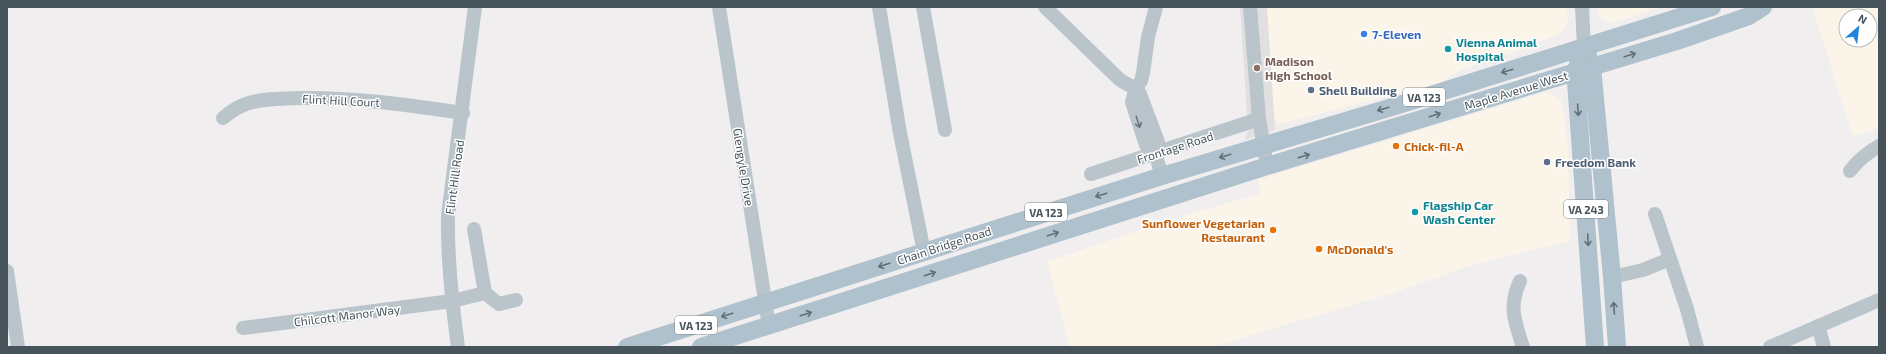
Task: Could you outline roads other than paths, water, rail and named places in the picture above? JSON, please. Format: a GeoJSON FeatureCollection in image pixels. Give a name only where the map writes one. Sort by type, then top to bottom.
{"type":"FeatureCollection","features":[{"type":"Feature","properties":{"kind":"main road","name":"Maple Avenue West"},"geometry":{"type":"LineString","coordinates":[[1262,144],[1395,106],[1712,7]]}},
{"type":"Feature","properties":{"kind":"main road","name":"Maple Avenue West"},"geometry":{"type":"LineString","coordinates":[[1267,166],[1332,148],[1741,19],[1764,7]]}},
{"type":"Feature","properties":{"kind":"main road","name":"VA 243"},"geometry":{"type":"LineString","coordinates":[[1584,47],[1594,347]]}},
{"type":"Feature","properties":{"kind":"main road","name":"VA 243"},"geometry":{"type":"LineString","coordinates":[[1584,69],[1612,277],[1617,347]]}},
{"type":"Feature","properties":{"kind":"main road","name":"Chain Bridge Road"},"geometry":{"type":"LineString","coordinates":[[627,347],[1262,144]]}},
{"type":"Feature","properties":{"kind":"main road","name":"Chain Bridge Road"},"geometry":{"type":"LineString","coordinates":[[701,347],[1267,166]]}},
{"type":"Feature","properties":{"kind":"street","name":"Flint Hill Road"},"geometry":{"type":"LineString","coordinates":[[458,347],[447,244],[448,215],[475,7]]}},
{"type":"Feature","properties":{"kind":"street","name":"Glengyle Drive"},"geometry":{"type":"LineString","coordinates":[[719,7],[769,326]]}},
{"type":"Feature","properties":{"kind":"street"},"geometry":{"type":"LineString","coordinates":[[879,7],[900,133],[924,252]]}},
{"type":"Feature","properties":{"kind":"street"},"geometry":{"type":"LineString","coordinates":[[923,7],[945,130]]}},
{"type":"Feature","properties":{"kind":"street"},"geometry":{"type":"LineString","coordinates":[[1045,7],[1119,79],[1127,85],[1136,88]]}},
{"type":"Feature","properties":{"kind":"street"},"geometry":{"type":"LineString","coordinates":[[1156,7],[1148,37],[1144,73],[1136,88],[1132,102],[1146,145],[1155,153],[1162,176]]}},
{"type":"Feature","properties":{"kind":"street"},"geometry":{"type":"LineString","coordinates":[[1250,7],[1259,119],[1262,144],[1267,166]]}},
{"type":"Feature","properties":{"kind":"street"},"geometry":{"type":"LineString","coordinates":[[1582,7],[1584,47]]}},
{"type":"Feature","properties":{"kind":"street","name":"Flint Hill Court"},"geometry":{"type":"LineString","coordinates":[[223,118],[234,109],[248,103],[262,100],[302,98],[361,100],[462,114]]}},
{"type":"Feature","properties":{"kind":"street","name":"Frontage Road"},"geometry":{"type":"LineString","coordinates":[[1091,174],[1259,119]]}},
{"type":"Feature","properties":{"kind":"street"},"geometry":{"type":"LineString","coordinates":[[1850,172],[1856,162],[1866,153],[1879,146]]}},
{"type":"Feature","properties":{"kind":"street"},"geometry":{"type":"LineString","coordinates":[[1655,214],[1687,308],[1698,347]]}},
{"type":"Feature","properties":{"kind":"street"},"geometry":{"type":"LineString","coordinates":[[474,229],[485,293],[499,304],[516,300]]}},
{"type":"Feature","properties":{"kind":"street"},"geometry":{"type":"LineString","coordinates":[[1612,277],[1643,270],[1670,259]]}},
{"type":"Feature","properties":{"kind":"street"},"geometry":{"type":"LineString","coordinates":[[7,271],[18,347]]}},
{"type":"Feature","properties":{"kind":"street"},"geometry":{"type":"LineString","coordinates":[[1520,281],[1515,292],[1512,305],[1513,317],[1522,347]]}},
{"type":"Feature","properties":{"kind":"street","name":"Chilcott Manor Way"},"geometry":{"type":"LineString","coordinates":[[243,328],[452,301],[485,293]]}},
{"type":"Feature","properties":{"kind":"street"},"geometry":{"type":"LineString","coordinates":[[1770,347],[1879,300]]}},
{"type":"Feature","properties":{"kind":"street"},"geometry":{"type":"LineString","coordinates":[[1818,326],[1824,347]]}},
{"type":"Feature","properties":{"kind":"place","name":"7-Eleven"},"geometry":{"type":"Point","coordinates":[1364,34]}},
{"type":"Feature","properties":{"kind":"place","name":"Vienna Animal Hospital"},"geometry":{"type":"Point","coordinates":[1448,49]}},
{"type":"Feature","properties":{"kind":"place","name":"Madison High School"},"geometry":{"type":"Point","coordinates":[1257,68]}},
{"type":"Feature","properties":{"kind":"place","name":"Shell Building"},"geometry":{"type":"Point","coordinates":[1311,90]}},
{"type":"Feature","properties":{"kind":"place","name":"Chick-fil-A"},"geometry":{"type":"Point","coordinates":[1396,146]}},
{"type":"Feature","properties":{"kind":"place","name":"Freedom Bank"},"geometry":{"type":"Point","coordinates":[1547,162]}},
{"type":"Feature","properties":{"kind":"place","name":"Flagship Car Wash Center"},"geometry":{"type":"Point","coordinates":[1415,212]}},
{"type":"Feature","properties":{"kind":"place","name":"Sunflower Vegetarian Restaurant"},"geometry":{"type":"Point","coordinates":[1273,230]}},
{"type":"Feature","properties":{"kind":"place","name":"McDonald's"},"geometry":{"type":"Point","coordinates":[1319,249]}}]}
